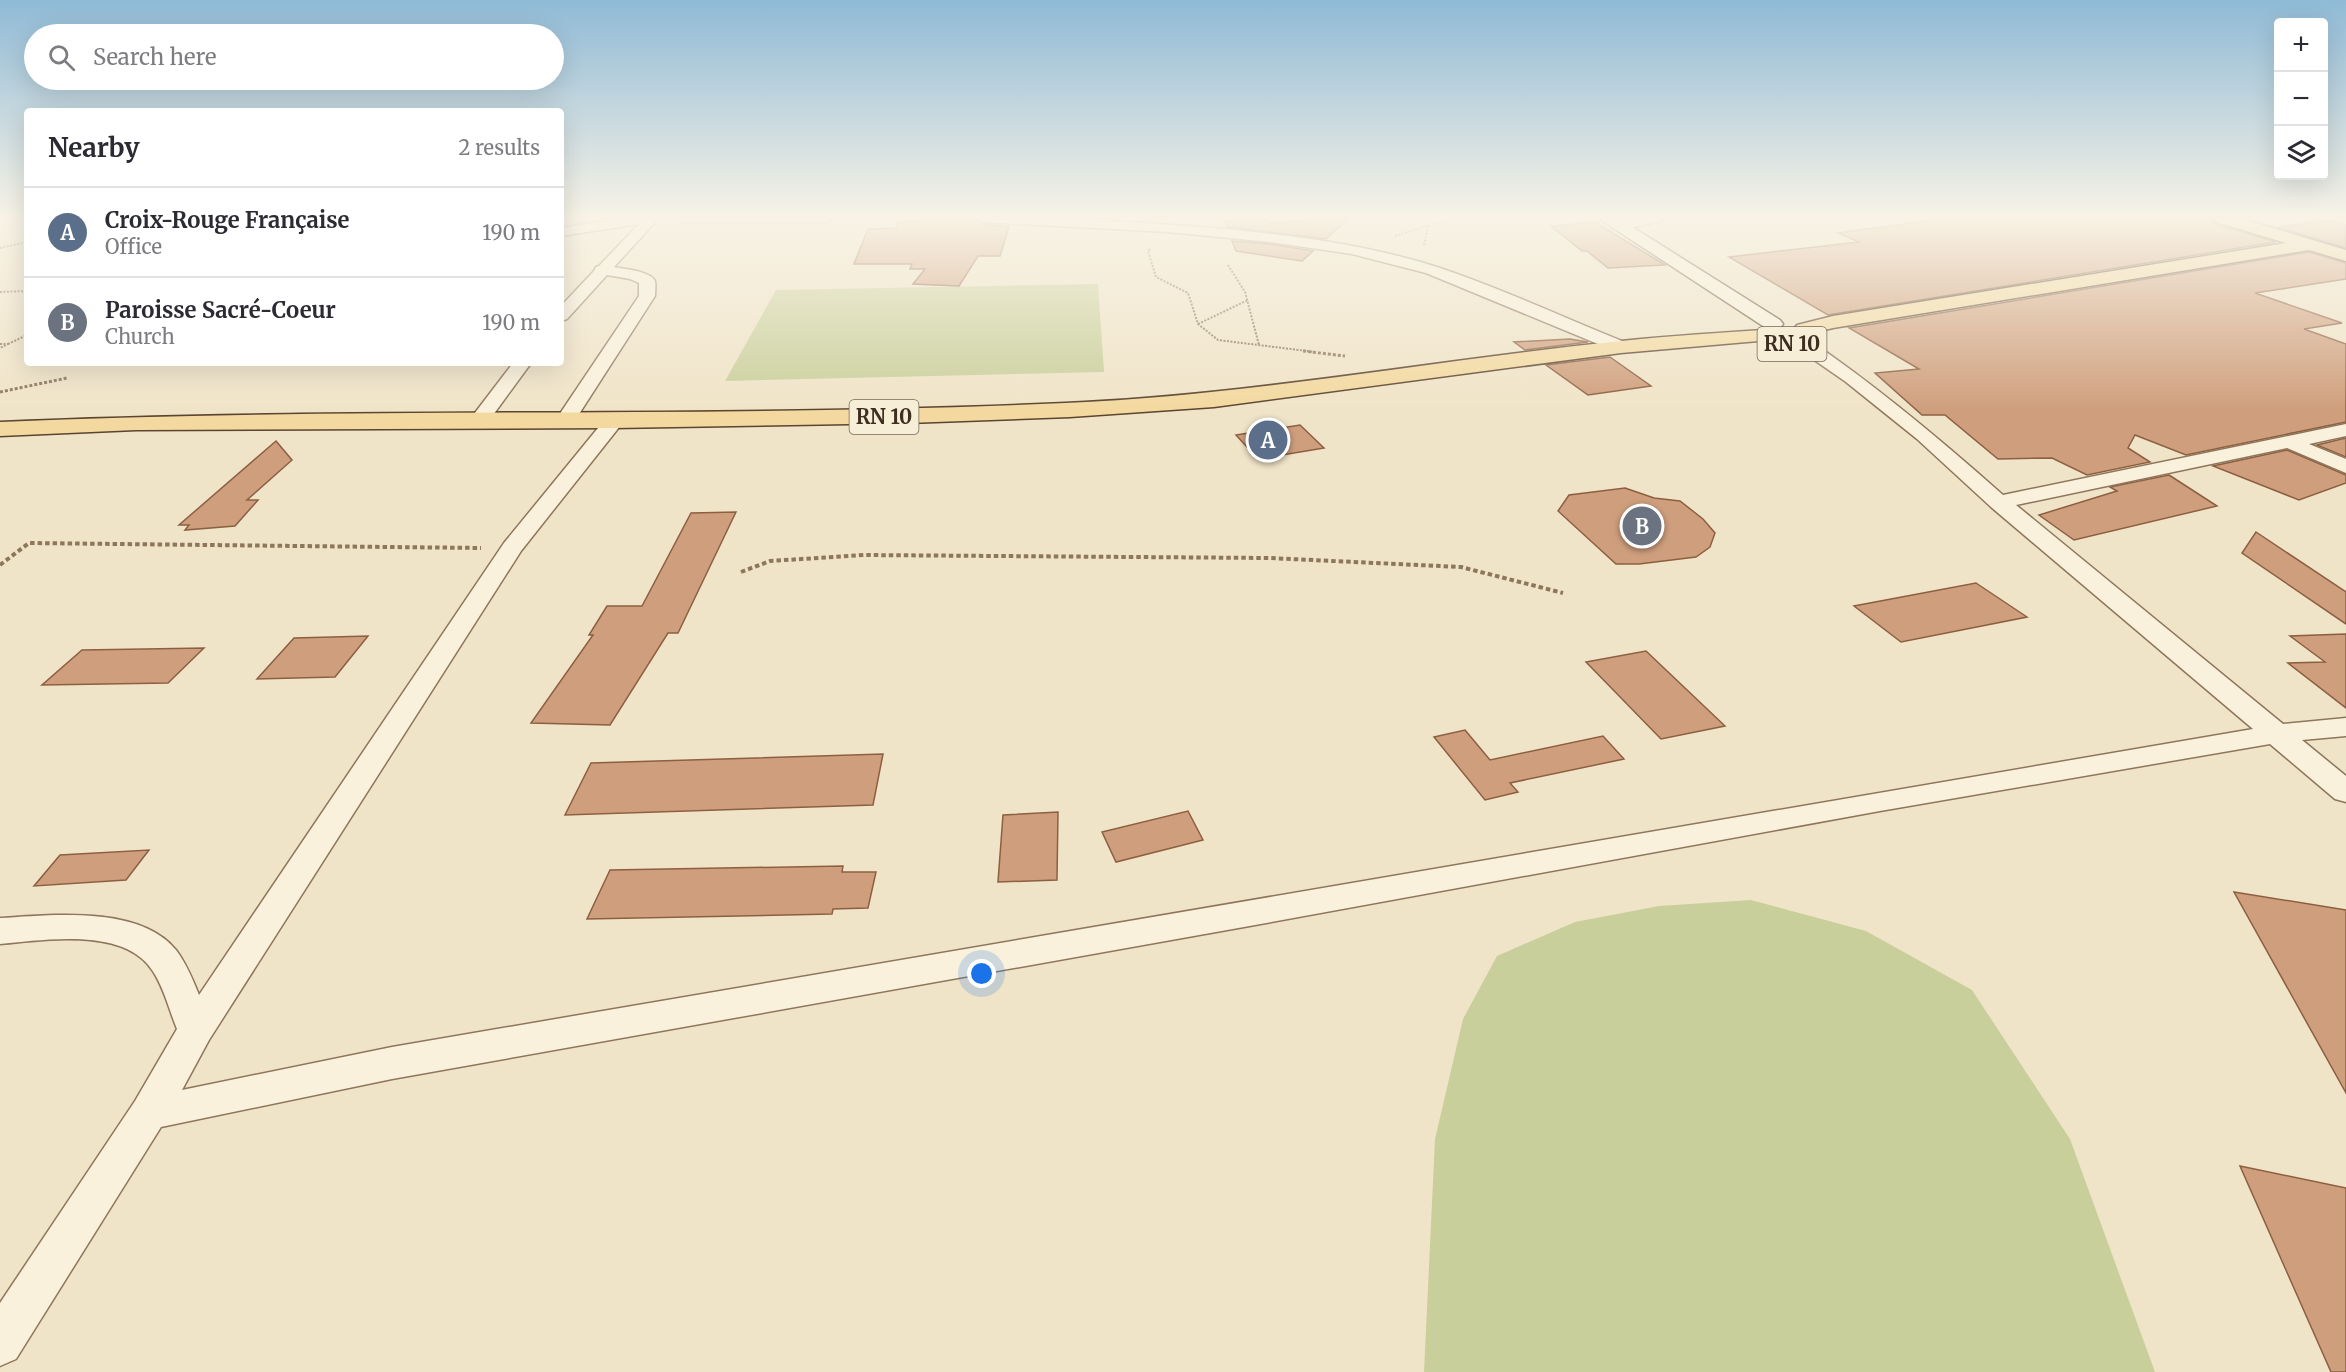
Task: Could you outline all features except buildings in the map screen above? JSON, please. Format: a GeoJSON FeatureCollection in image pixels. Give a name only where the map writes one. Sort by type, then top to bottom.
{"type":"FeatureCollection","features":[{"type":"Feature","properties":{"kind":"main road","name":"RN 10"},"geometry":{"type":"LineString","coordinates":[[0,429],[136,423],[614,421],[908,416],[1082,410],[1214,400],[1768,330],[1781,342],[1804,336],[1833,322],[2080,282]]}},
{"type":"Feature","properties":{"kind":"street"},"geometry":{"type":"LineString","coordinates":[[564,313],[591,282]]}},
{"type":"Feature","properties":{"kind":"street"},"geometry":{"type":"LineString","coordinates":[[565,421],[647,296],[647,282]]}},
{"type":"Feature","properties":{"kind":"street"},"geometry":{"type":"LineString","coordinates":[[1461,282],[1621,347]]}},
{"type":"Feature","properties":{"kind":"street"},"geometry":{"type":"LineString","coordinates":[[1699,282],[1768,330]]}},
{"type":"Feature","properties":{"kind":"street"},"geometry":{"type":"LineString","coordinates":[[1804,336],[1852,378],[1924,435],[1999,502],[2275,735],[2346,792]]}},
{"type":"Feature","properties":{"kind":"street"},"geometry":{"type":"LineString","coordinates":[[478,422],[520,366]]}},
{"type":"Feature","properties":{"kind":"street"},"geometry":{"type":"LineString","coordinates":[[0,1343],[149,1113],[196,1030],[512,548],[614,421]]}},
{"type":"Feature","properties":{"kind":"street"},"geometry":{"type":"LineString","coordinates":[[1999,502],[2346,430]]}},
{"type":"Feature","properties":{"kind":"street"},"geometry":{"type":"LineString","coordinates":[[2289,442],[2346,467]]}},
{"type":"Feature","properties":{"kind":"street"},"geometry":{"type":"LineString","coordinates":[[149,1113],[403,1061],[1232,917],[1880,801],[2275,735],[2346,727]]}},
{"type":"Feature","properties":{"kind":"street"},"geometry":{"type":"LineString","coordinates":[[0,931],[110,930],[141,939],[163,958],[196,1030]]}},
{"type":"Feature","properties":{"kind":"path"},"geometry":{"type":"LineString","coordinates":[[1166,282],[1188,293],[1198,324],[1218,340],[1351,357]]}},
{"type":"Feature","properties":{"kind":"path"},"geometry":{"type":"LineString","coordinates":[[1239,282],[1248,300],[1259,345]]}},
{"type":"Feature","properties":{"kind":"path"},"geometry":{"type":"LineString","coordinates":[[0,292],[24,291]]}},
{"type":"Feature","properties":{"kind":"path"},"geometry":{"type":"LineString","coordinates":[[1198,324],[1248,300]]}},
{"type":"Feature","properties":{"kind":"path"},"geometry":{"type":"LineString","coordinates":[[0,348],[24,336]]}},
{"type":"Feature","properties":{"kind":"path"},"geometry":{"type":"LineString","coordinates":[[0,344],[8,344]]}},
{"type":"Feature","properties":{"kind":"path"},"geometry":{"type":"LineString","coordinates":[[0,392],[67,378]]}},
{"type":"Feature","properties":{"kind":"path"},"geometry":{"type":"LineString","coordinates":[[0,565],[29,543],[512,548]]}},
{"type":"Feature","properties":{"kind":"path"},"geometry":{"type":"LineString","coordinates":[[741,572],[770,561],[864,555],[1269,558],[1461,567],[1563,593]]}},
{"type":"Feature","properties":{"kind":"green space"},"geometry":{"type":"Polygon","coordinates":[[[1098,284],[1104,372],[725,381],[776,290],[1098,284]]]}},
{"type":"Feature","properties":{"kind":"green space"},"geometry":{"type":"Polygon","coordinates":[[[1751,900],[1866,931],[1972,990],[2070,1139],[2155,1372],[1424,1372],[1435,1139],[1463,1019],[1497,956],[1575,922],[1659,906],[1751,900]]]}},
{"type":"Feature","properties":{"kind":"place","name":"Croix-Rouge Française"},"geometry":{"type":"Point","coordinates":[1268,440]}},
{"type":"Feature","properties":{"kind":"place","name":"Paroisse Sacré-Coeur"},"geometry":{"type":"Point","coordinates":[1642,526]}}]}
